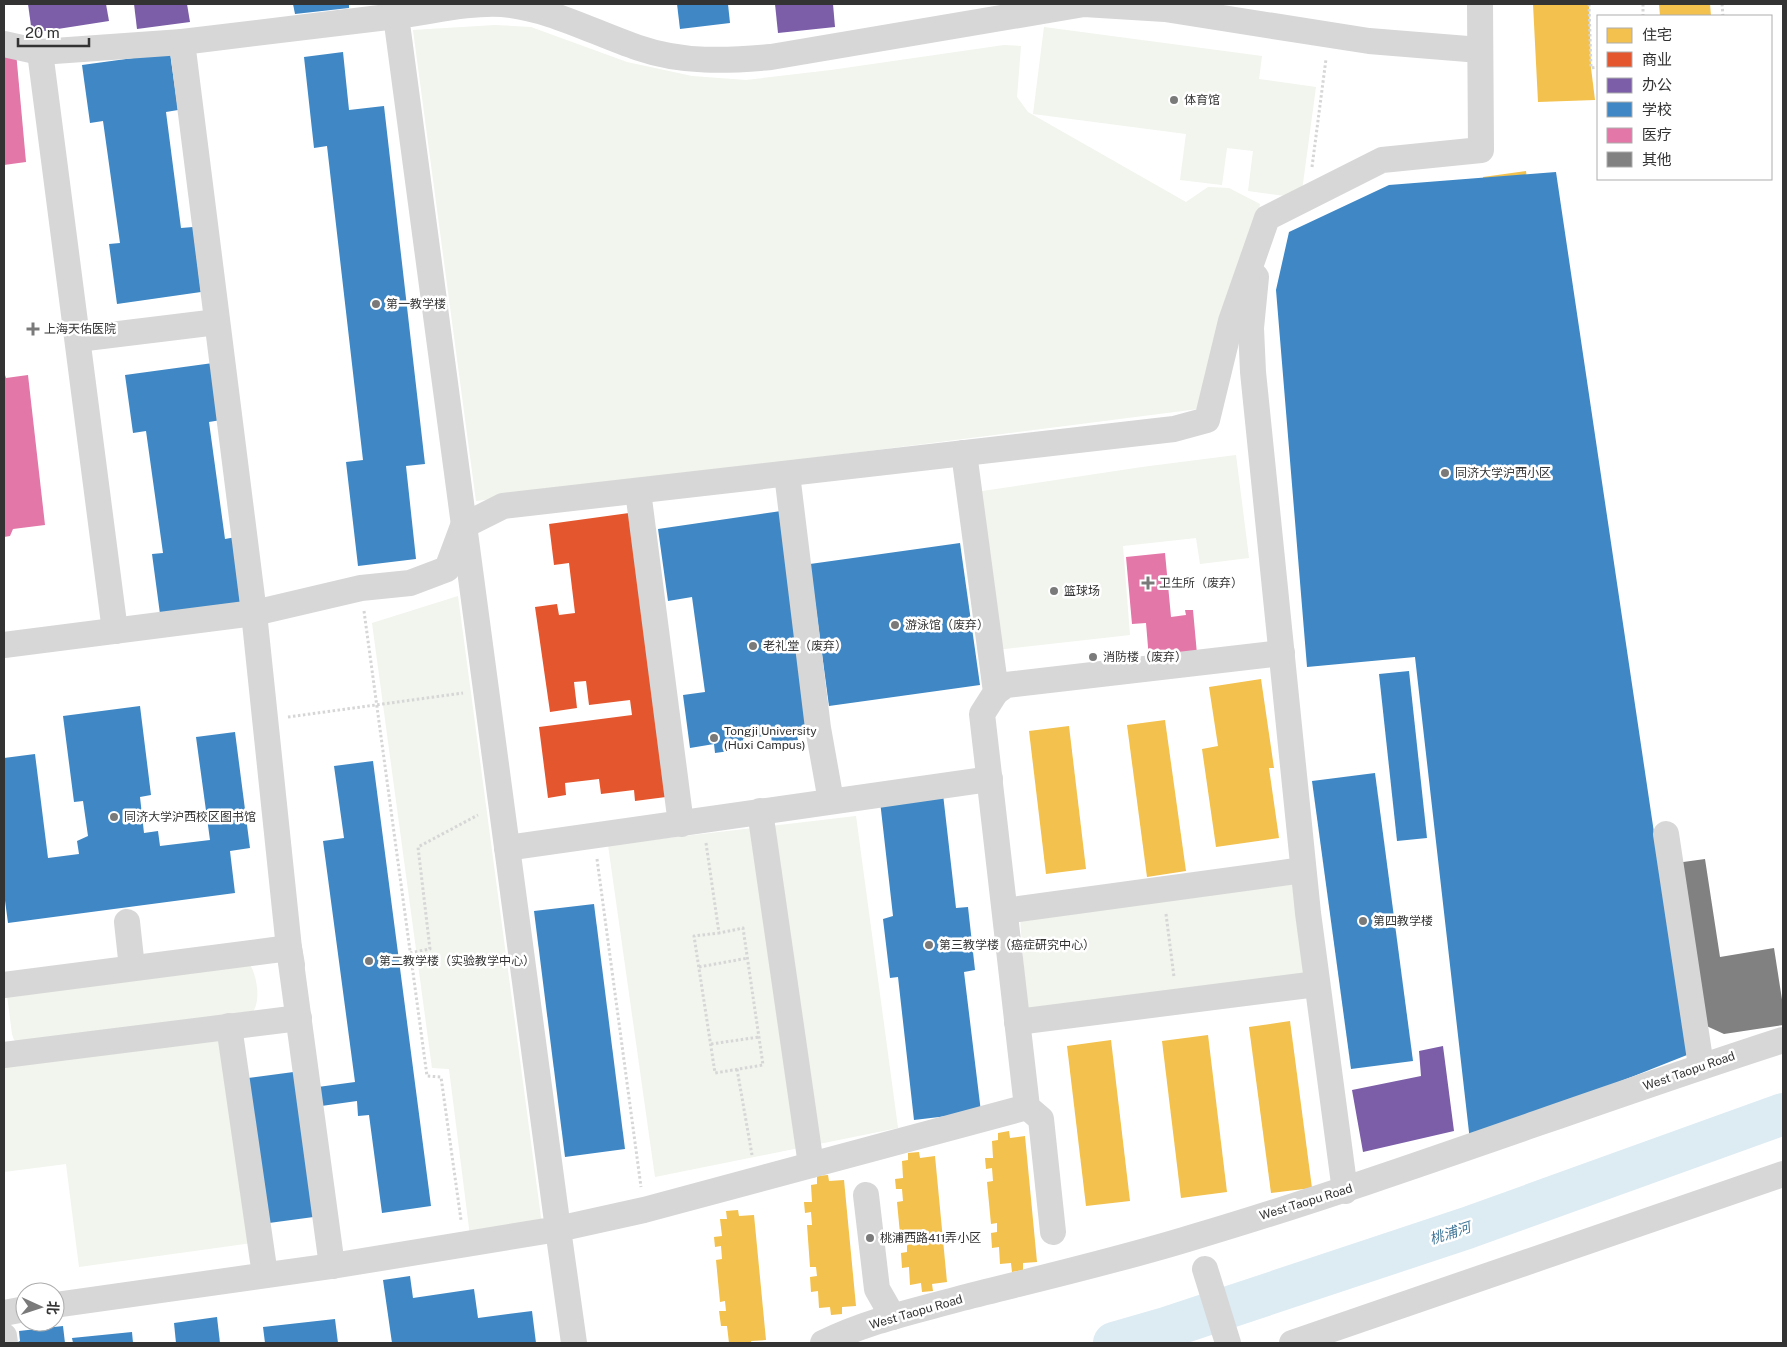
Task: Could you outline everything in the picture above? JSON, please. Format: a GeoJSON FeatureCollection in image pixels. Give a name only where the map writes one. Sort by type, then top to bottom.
{"type":"FeatureCollection","features":[{"type":"Feature","properties":{"kind":"street"},"geometry":{"type":"LineString","coordinates":[[4,44],[40,52],[182,42],[478,5],[502,4],[542,11],[642,49],[683,58],[726,61],[781,55],[1084,4],[1165,9],[1369,41],[1480,50]]}},
{"type":"Feature","properties":{"kind":"street"},"geometry":{"type":"LineString","coordinates":[[4,645],[254,613],[361,588],[410,583],[447,568],[463,526],[503,506],[1174,429],[1207,420],[1231,321],[1267,218],[1382,160],[1481,150],[1480,4]]}},
{"type":"Feature","properties":{"kind":"street"},"geometry":{"type":"LineString","coordinates":[[396,16],[574,1343]]}},
{"type":"Feature","properties":{"kind":"street"},"geometry":{"type":"LineString","coordinates":[[182,42],[254,613],[289,948],[332,1266]]}},
{"type":"Feature","properties":{"kind":"street"},"geometry":{"type":"LineString","coordinates":[[40,52],[115,631]]}},
{"type":"Feature","properties":{"kind":"street"},"geometry":{"type":"LineString","coordinates":[[1267,218],[1256,277],[1251,328],[1253,372],[1303,870],[1345,1191]]}},
{"type":"Feature","properties":{"kind":"street"},"geometry":{"type":"LineString","coordinates":[[78,339],[217,322]]}},
{"type":"Feature","properties":{"kind":"street"},"geometry":{"type":"LineString","coordinates":[[964,453],[996,692]]}},
{"type":"Feature","properties":{"kind":"street"},"geometry":{"type":"LineString","coordinates":[[787,474],[818,728],[831,801]]}},
{"type":"Feature","properties":{"kind":"street"},"geometry":{"type":"LineString","coordinates":[[638,491],[692,822]]}},
{"type":"Feature","properties":{"kind":"street"},"geometry":{"type":"LineString","coordinates":[[1053,1232],[1041,1119],[1027,1107],[982,714],[996,692],[1006,685],[1282,653]]}},
{"type":"Feature","properties":{"kind":"street"},"geometry":{"type":"LineString","coordinates":[[507,848],[990,779]]}},
{"type":"Feature","properties":{"kind":"street"},"geometry":{"type":"LineString","coordinates":[[760,811],[811,1165]]}},
{"type":"Feature","properties":{"kind":"street"},"geometry":{"type":"LineString","coordinates":[[1666,834],[1701,1066]]}},
{"type":"Feature","properties":{"kind":"street"},"geometry":{"type":"LineString","coordinates":[[1005,910],[1303,870]]}},
{"type":"Feature","properties":{"kind":"street"},"geometry":{"type":"LineString","coordinates":[[127,922],[132,968]]}},
{"type":"Feature","properties":{"kind":"street"},"geometry":{"type":"LineString","coordinates":[[4,984],[289,948]]}},
{"type":"Feature","properties":{"kind":"street"},"geometry":{"type":"LineString","coordinates":[[1017,1022],[1317,984]]}},
{"type":"Feature","properties":{"kind":"street"},"geometry":{"type":"LineString","coordinates":[[4,1055],[299,1018]]}},
{"type":"Feature","properties":{"kind":"street"},"geometry":{"type":"LineString","coordinates":[[229,1026],[265,1275]]}},
{"type":"Feature","properties":{"kind":"street","name":"West Taopu Road"},"geometry":{"type":"LineString","coordinates":[[823,1343],[839,1335],[894,1317],[1194,1237],[1345,1191],[1701,1066],[1783,1040]]}},
{"type":"Feature","properties":{"kind":"street"},"geometry":{"type":"LineString","coordinates":[[65,1304],[332,1266],[464,1246],[558,1229],[644,1210],[1027,1107]]}},
{"type":"Feature","properties":{"kind":"street"},"geometry":{"type":"LineString","coordinates":[[1292,1343],[1783,1174]]}},
{"type":"Feature","properties":{"kind":"street"},"geometry":{"type":"LineString","coordinates":[[866,1195],[877,1289],[894,1317]]}},
{"type":"Feature","properties":{"kind":"street"},"geometry":{"type":"LineString","coordinates":[[1194,1237],[1228,1343]]}},
{"type":"Feature","properties":{"kind":"street"},"geometry":{"type":"LineString","coordinates":[[4,1336],[5,1343]]}},
{"type":"Feature","properties":{"kind":"path"},"geometry":{"type":"LineString","coordinates":[[1589,4],[1591,68],[1597,67]]}},
{"type":"Feature","properties":{"kind":"path"},"geometry":{"type":"LineString","coordinates":[[1308,198],[1329,35]]}},
{"type":"Feature","properties":{"kind":"path"},"geometry":{"type":"LineString","coordinates":[[361,588],[427,1076],[441,1077],[464,1246]]}},
{"type":"Feature","properties":{"kind":"path"},"geometry":{"type":"LineString","coordinates":[[264,721],[486,689]]}},
{"type":"Feature","properties":{"kind":"path"},"geometry":{"type":"LineString","coordinates":[[410,953],[430,949],[418,848],[501,803]]}},
{"type":"Feature","properties":{"kind":"path"},"geometry":{"type":"LineString","coordinates":[[692,822],[719,932]]}},
{"type":"Feature","properties":{"kind":"path"},"geometry":{"type":"LineString","coordinates":[[594,836],[644,1210]]}},
{"type":"Feature","properties":{"kind":"path"},"geometry":{"type":"LineString","coordinates":[[1163,889],[1176,1002]]}},
{"type":"Feature","properties":{"kind":"path"},"geometry":{"type":"LineString","coordinates":[[743,928],[748,958],[763,1065],[715,1073],[694,936],[743,928]]}},
{"type":"Feature","properties":{"kind":"path"},"geometry":{"type":"LineString","coordinates":[[699,967],[748,958]]}},
{"type":"Feature","properties":{"kind":"path"},"geometry":{"type":"LineString","coordinates":[[711,1044],[759,1036]]}},
{"type":"Feature","properties":{"kind":"path"},"geometry":{"type":"LineString","coordinates":[[737,1069],[756,1180]]}},
{"type":"Feature","properties":{"kind":"shaded area"},"geometry":{"type":"Polygon","coordinates":[[[495,25],[531,27],[627,62],[692,76],[746,80],[831,70],[1004,45],[1021,46],[1017,97],[1028,112],[1186,202],[1208,187],[1229,188],[1260,204],[1253,241],[1198,409],[476,501],[413,30],[495,25]]]}},
{"type":"Feature","properties":{"kind":"shaded area","name":"体育馆"},"geometry":{"type":"Polygon","coordinates":[[[1044,27],[1262,56],[1259,79],[1316,87],[1301,198],[1248,191],[1253,151],[1227,148],[1222,185],[1180,180],[1186,134],[1033,114],[1044,27]]]}},
{"type":"Feature","properties":{"kind":"shaded area","name":"篮球场"},"geometry":{"type":"Polygon","coordinates":[[[1236,455],[1249,558],[1200,564],[1196,538],[1123,546],[1130,635],[987,651],[969,493],[1236,455]]]}},
{"type":"Feature","properties":{"kind":"shaded area"},"geometry":{"type":"Polygon","coordinates":[[[458,596],[542,1225],[470,1236],[449,1069],[432,1068],[372,623],[458,596]]]}},
{"type":"Feature","properties":{"kind":"shaded area"},"geometry":{"type":"Polygon","coordinates":[[[856,816],[898,1128],[655,1177],[608,845],[856,816]]]}},
{"type":"Feature","properties":{"kind":"shaded area"},"geometry":{"type":"Polygon","coordinates":[[[1294,881],[1307,976],[1027,1011],[1020,918],[1294,881]]]}},
{"type":"Feature","properties":{"kind":"shaded area"},"geometry":{"type":"Polygon","coordinates":[[[249,963],[254,974],[257,989],[256,1003],[251,1014],[20,1043],[14,1040],[12,1034],[7,995],[249,963]]]}},
{"type":"Feature","properties":{"kind":"shaded area"},"geometry":{"type":"Polygon","coordinates":[[[224,1037],[252,1243],[79,1267],[66,1164],[4,1172],[4,1064],[224,1037]]]}},
{"type":"Feature","properties":{"kind":"building: 住宅"},"geometry":{"type":"Polygon","coordinates":[[[1533,4],[1589,4],[1591,68],[1595,100],[1538,102],[1533,4]]]}},
{"type":"Feature","properties":{"kind":"building: 住宅"},"geometry":{"type":"Polygon","coordinates":[[[1659,4],[1710,4],[1711,15],[1660,15],[1659,4]]]}},
{"type":"Feature","properties":{"kind":"building: 住宅"},"geometry":{"type":"Polygon","coordinates":[[[1526,171],[1552,368],[1509,374],[1483,177],[1526,171]]]}},
{"type":"Feature","properties":{"kind":"building: 住宅"},"geometry":{"type":"Polygon","coordinates":[[[1427,188],[1453,385],[1411,390],[1385,194],[1427,188]]]}},
{"type":"Feature","properties":{"kind":"building: 住宅"},"geometry":{"type":"Polygon","coordinates":[[[1341,232],[1358,396],[1313,401],[1296,237],[1341,232]]]}},
{"type":"Feature","properties":{"kind":"building: 住宅"},"geometry":{"type":"Polygon","coordinates":[[[1557,392],[1567,473],[1531,478],[1520,397],[1557,392]]]}},
{"type":"Feature","properties":{"kind":"building: 住宅"},"geometry":{"type":"Polygon","coordinates":[[[1498,404],[1508,485],[1471,490],[1461,409],[1498,404]]]}},
{"type":"Feature","properties":{"kind":"building: 住宅"},"geometry":{"type":"Polygon","coordinates":[[[1429,408],[1440,489],[1403,494],[1393,413],[1429,408]]]}},
{"type":"Feature","properties":{"kind":"building: 住宅"},"geometry":{"type":"Polygon","coordinates":[[[1347,461],[1373,658],[1331,663],[1305,467],[1347,461]]]}},
{"type":"Feature","properties":{"kind":"building: 住宅"},"geometry":{"type":"Polygon","coordinates":[[[1567,484],[1577,565],[1540,569],[1530,488],[1567,484]]]}},
{"type":"Feature","properties":{"kind":"building: 住宅"},"geometry":{"type":"Polygon","coordinates":[[[1602,610],[1628,806],[1586,812],[1560,615],[1602,610]]]}},
{"type":"Feature","properties":{"kind":"building: 住宅"},"geometry":{"type":"Polygon","coordinates":[[[1521,628],[1547,825],[1504,830],[1478,634],[1521,628]]]}},
{"type":"Feature","properties":{"kind":"building: 住宅"},"geometry":{"type":"Polygon","coordinates":[[[1461,659],[1480,807],[1441,812],[1422,664],[1461,659]]]}},
{"type":"Feature","properties":{"kind":"building: 住宅"},"geometry":{"type":"Polygon","coordinates":[[[1261,679],[1274,768],[1269,768],[1279,838],[1216,847],[1202,749],[1218,746],[1209,687],[1261,679]]]}},
{"type":"Feature","properties":{"kind":"building: 住宅"},"geometry":{"type":"Polygon","coordinates":[[[1165,720],[1186,871],[1147,877],[1127,725],[1165,720]]]}},
{"type":"Feature","properties":{"kind":"building: 住宅"},"geometry":{"type":"Polygon","coordinates":[[[1069,726],[1086,869],[1046,874],[1029,731],[1069,726]]]}},
{"type":"Feature","properties":{"kind":"building: 住宅"},"geometry":{"type":"Polygon","coordinates":[[[1633,836],[1659,1033],[1617,1039],[1591,842],[1633,836]]]}},
{"type":"Feature","properties":{"kind":"building: 住宅"},"geometry":{"type":"Polygon","coordinates":[[[1550,856],[1576,1052],[1534,1058],[1508,861],[1550,856]]]}},
{"type":"Feature","properties":{"kind":"building: 住宅"},"geometry":{"type":"Polygon","coordinates":[[[1496,992],[1506,1073],[1470,1077],[1460,996],[1496,992]]]}},
{"type":"Feature","properties":{"kind":"building: 住宅"},"geometry":{"type":"Polygon","coordinates":[[[1290,1021],[1312,1188],[1271,1193],[1249,1027],[1290,1021]]]}},
{"type":"Feature","properties":{"kind":"building: 住宅"},"geometry":{"type":"Polygon","coordinates":[[[1208,1035],[1227,1192],[1181,1198],[1162,1041],[1208,1035]]]}},
{"type":"Feature","properties":{"kind":"building: 住宅"},"geometry":{"type":"Polygon","coordinates":[[[1111,1040],[1130,1201],[1086,1206],[1067,1046],[1111,1040]]]}},
{"type":"Feature","properties":{"kind":"building: 住宅"},"geometry":{"type":"Polygon","coordinates":[[[1009,1131],[1010,1138],[1025,1136],[1037,1262],[1023,1263],[1023,1270],[1012,1272],[1011,1263],[1000,1264],[999,1247],[992,1248],[991,1233],[997,1232],[997,1223],[991,1224],[987,1182],[993,1181],[992,1168],[986,1169],[985,1158],[993,1158],[992,1141],[998,1140],[998,1133],[1009,1131]]]}},
{"type":"Feature","properties":{"kind":"building: 住宅"},"geometry":{"type":"Polygon","coordinates":[[[919,1152],[920,1158],[935,1156],[947,1282],[932,1284],[933,1291],[922,1292],[921,1283],[910,1285],[909,1267],[902,1268],[901,1253],[907,1252],[907,1243],[901,1244],[897,1202],[903,1201],[902,1189],[896,1189],[895,1179],[903,1178],[902,1161],[908,1160],[908,1153],[919,1152]]]}},
{"type":"Feature","properties":{"kind":"building: 住宅"},"geometry":{"type":"Polygon","coordinates":[[[828,1175],[829,1181],[844,1180],[856,1306],[842,1307],[842,1314],[831,1315],[830,1307],[819,1308],[818,1291],[811,1292],[810,1277],[817,1276],[816,1267],[810,1267],[807,1225],[812,1225],[811,1212],[805,1213],[804,1202],[812,1202],[811,1185],[817,1184],[817,1176],[828,1175]]]}},
{"type":"Feature","properties":{"kind":"building: 住宅"},"geometry":{"type":"Polygon","coordinates":[[[738,1210],[739,1216],[754,1215],[766,1340],[751,1341],[751,1343],[729,1343],[727,1326],[721,1326],[719,1311],[726,1311],[725,1301],[720,1302],[716,1260],[722,1259],[721,1246],[715,1247],[714,1237],[722,1236],[720,1219],[727,1219],[726,1211],[738,1210]]]}},
{"type":"Feature","properties":{"kind":"building: 商业"},"geometry":{"type":"Polygon","coordinates":[[[629,513],[666,797],[635,801],[634,790],[601,794],[599,779],[565,783],[566,795],[548,798],[539,727],[632,715],[630,700],[589,705],[586,681],[574,682],[577,708],[550,712],[535,607],[557,604],[559,615],[575,613],[569,563],[554,565],[549,524],[629,513]]]}},
{"type":"Feature","properties":{"kind":"building: 办公"},"geometry":{"type":"Polygon","coordinates":[[[28,4],[106,4],[109,21],[32,33],[28,4]]]}},
{"type":"Feature","properties":{"kind":"building: 办公"},"geometry":{"type":"Polygon","coordinates":[[[134,4],[187,4],[190,22],[137,29],[134,4]]]}},
{"type":"Feature","properties":{"kind":"building: 办公"},"geometry":{"type":"Polygon","coordinates":[[[775,4],[833,4],[835,27],[778,33],[775,4]]]}},
{"type":"Feature","properties":{"kind":"building: 办公"},"geometry":{"type":"Polygon","coordinates":[[[1443,1046],[1454,1131],[1363,1152],[1352,1090],[1421,1076],[1419,1051],[1443,1046]]]}},
{"type":"Feature","properties":{"kind":"building: 学校"},"geometry":{"type":"Polygon","coordinates":[[[293,4],[349,4],[349,8],[295,14],[293,4]]]}},
{"type":"Feature","properties":{"kind":"building: 学校"},"geometry":{"type":"Polygon","coordinates":[[[677,4],[728,4],[730,23],[680,29],[677,4]]]}},
{"type":"Feature","properties":{"kind":"building: 学校","name":"第一教学楼"},"geometry":{"type":"Polygon","coordinates":[[[343,52],[349,110],[384,106],[425,464],[406,466],[416,559],[358,566],[346,462],[363,460],[327,146],[314,148],[304,57],[343,52]]]}},
{"type":"Feature","properties":{"kind":"building: 学校"},"geometry":{"type":"Polygon","coordinates":[[[170,53],[178,110],[166,112],[181,228],[193,227],[201,292],[117,304],[109,244],[120,243],[103,121],[90,123],[82,65],[170,53]]]}},
{"type":"Feature","properties":{"kind":"building: 学校","name":"同济大学沪西小区"},"geometry":{"type":"Polygon","coordinates":[[[1556,172],[1687,1055],[1470,1141],[1415,657],[1307,667],[1276,290],[1289,232],[1389,185],[1556,172]]]}},
{"type":"Feature","properties":{"kind":"building: 学校"},"geometry":{"type":"Polygon","coordinates":[[[213,363],[221,420],[209,422],[225,539],[236,537],[245,602],[160,614],[152,554],[163,553],[146,431],[133,433],[125,375],[213,363]]]}},
{"type":"Feature","properties":{"kind":"building: 学校","name":"老礼堂（废弃）"},"geometry":{"type":"Polygon","coordinates":[[[788,510],[818,728],[796,731],[798,740],[772,743],[771,735],[743,739],[744,749],[715,753],[714,744],[690,748],[683,695],[705,692],[692,597],[668,601],[658,529],[788,510]]]}},
{"type":"Feature","properties":{"kind":"building: 学校","name":"游泳馆（废弃）"},"geometry":{"type":"Polygon","coordinates":[[[960,543],[980,685],[829,706],[810,564],[960,543]]]}},
{"type":"Feature","properties":{"kind":"building: 学校"},"geometry":{"type":"Polygon","coordinates":[[[1409,671],[1427,838],[1397,841],[1379,674],[1409,671]]]}},
{"type":"Feature","properties":{"kind":"building: 学校","name":"同济大学沪西校区图书馆"},"geometry":{"type":"Polygon","coordinates":[[[140,706],[151,795],[140,797],[144,833],[158,831],[160,846],[210,840],[196,737],[235,732],[250,848],[230,851],[235,893],[8,923],[4,893],[4,758],[35,754],[48,858],[79,854],[77,841],[88,836],[83,801],[74,802],[63,716],[140,706]]]}},
{"type":"Feature","properties":{"kind":"building: 学校","name":"第二教学楼（实验教学中心）"},"geometry":{"type":"Polygon","coordinates":[[[373,761],[431,1206],[382,1213],[369,1115],[358,1116],[357,1101],[307,1108],[321,1216],[269,1223],[240,1079],[301,1071],[303,1089],[355,1082],[323,841],[344,838],[334,766],[373,761]]]}},
{"type":"Feature","properties":{"kind":"building: 学校","name":"第四教学楼"},"geometry":{"type":"Polygon","coordinates":[[[1375,773],[1413,1061],[1351,1069],[1312,781],[1375,773]]]}},
{"type":"Feature","properties":{"kind":"building: 学校","name":"第三教学楼（癌症研究中心）"},"geometry":{"type":"Polygon","coordinates":[[[943,794],[956,908],[968,907],[975,970],[964,972],[981,1112],[914,1120],[898,977],[890,978],[883,919],[893,916],[880,801],[943,794]]]}},
{"type":"Feature","properties":{"kind":"building: 学校"},"geometry":{"type":"Polygon","coordinates":[[[594,904],[625,1149],[565,1157],[534,911],[594,904]]]}},
{"type":"Feature","properties":{"kind":"building: 学校"},"geometry":{"type":"Polygon","coordinates":[[[410,1276],[413,1298],[474,1289],[478,1318],[532,1311],[536,1343],[392,1343],[383,1280],[410,1276]]]}},
{"type":"Feature","properties":{"kind":"building: 学校"},"geometry":{"type":"Polygon","coordinates":[[[217,1317],[220,1343],[176,1343],[174,1323],[217,1317]]]}},
{"type":"Feature","properties":{"kind":"building: 学校"},"geometry":{"type":"Polygon","coordinates":[[[335,1319],[338,1343],[265,1343],[263,1327],[335,1319]]]}},
{"type":"Feature","properties":{"kind":"building: 学校"},"geometry":{"type":"Polygon","coordinates":[[[19,1332],[64,1332],[65,1343],[16,1343],[20,1341],[19,1332]]]}},
{"type":"Feature","properties":{"kind":"building: 学校"},"geometry":{"type":"Polygon","coordinates":[[[132,1332],[133,1343],[73,1343],[72,1338],[132,1332]]]}},
{"type":"Feature","properties":{"kind":"building: 医疗"},"geometry":{"type":"Polygon","coordinates":[[[4,48],[16,52],[26,162],[4,165],[4,48]]]}},
{"type":"Feature","properties":{"kind":"building: 医疗"},"geometry":{"type":"Polygon","coordinates":[[[4,372],[6,378],[28,375],[45,525],[13,529],[10,536],[4,537],[4,372]]]}},
{"type":"Feature","properties":{"kind":"building: 医疗","name":"卫生所（废弃）"},"geometry":{"type":"Polygon","coordinates":[[[1165,553],[1171,617],[1186,615],[1185,610],[1193,610],[1197,654],[1149,659],[1146,623],[1132,624],[1126,557],[1165,553]]]}},
{"type":"Feature","properties":{"kind":"building: 其他"},"geometry":{"type":"Polygon","coordinates":[[[1705,859],[1720,957],[1774,948],[1783,1006],[1783,1025],[1724,1034],[1700,1023],[1676,863],[1705,859]]]}},
{"type":"Feature","properties":{"kind":"waterway","name":"桃浦河"},"geometry":{"type":"LineString","coordinates":[[1114,1343],[1166,1328],[1467,1228],[1783,1114]]}},
{"type":"Feature","properties":{"kind":"place","name":"体育馆"},"geometry":{"type":"Point","coordinates":[1174,100]}},
{"type":"Feature","properties":{"kind":"place","name":"第一教学楼"},"geometry":{"type":"Point","coordinates":[376,304]}},
{"type":"Feature","properties":{"kind":"place","name":"上海天佑医院"},"geometry":{"type":"Point","coordinates":[33,329]}},
{"type":"Feature","properties":{"kind":"place","name":"同济大学沪西小区"},"geometry":{"type":"Point","coordinates":[1445,473]}},
{"type":"Feature","properties":{"kind":"place","name":"卫生所（废弃）"},"geometry":{"type":"Point","coordinates":[1148,583]}},
{"type":"Feature","properties":{"kind":"place","name":"篮球场"},"geometry":{"type":"Point","coordinates":[1054,591]}},
{"type":"Feature","properties":{"kind":"place","name":"游泳馆（废弃）"},"geometry":{"type":"Point","coordinates":[895,625]}},
{"type":"Feature","properties":{"kind":"place","name":"老礼堂（废弃）"},"geometry":{"type":"Point","coordinates":[753,646]}},
{"type":"Feature","properties":{"kind":"place","name":"消防楼（废弃）"},"geometry":{"type":"Point","coordinates":[1093,657]}},
{"type":"Feature","properties":{"kind":"place","name":"Tongji University (Huxi Campus)"},"geometry":{"type":"Point","coordinates":[714,738]}},
{"type":"Feature","properties":{"kind":"place","name":"同济大学沪西校区图书馆"},"geometry":{"type":"Point","coordinates":[114,817]}},
{"type":"Feature","properties":{"kind":"place","name":"第四教学楼"},"geometry":{"type":"Point","coordinates":[1363,921]}},
{"type":"Feature","properties":{"kind":"place","name":"第三教学楼（癌症研究中心）"},"geometry":{"type":"Point","coordinates":[929,945]}},
{"type":"Feature","properties":{"kind":"place","name":"第二教学楼（实验教学中心）"},"geometry":{"type":"Point","coordinates":[369,961]}},
{"type":"Feature","properties":{"kind":"place","name":"桃浦西路411弄小区"},"geometry":{"type":"Point","coordinates":[870,1238]}}]}
